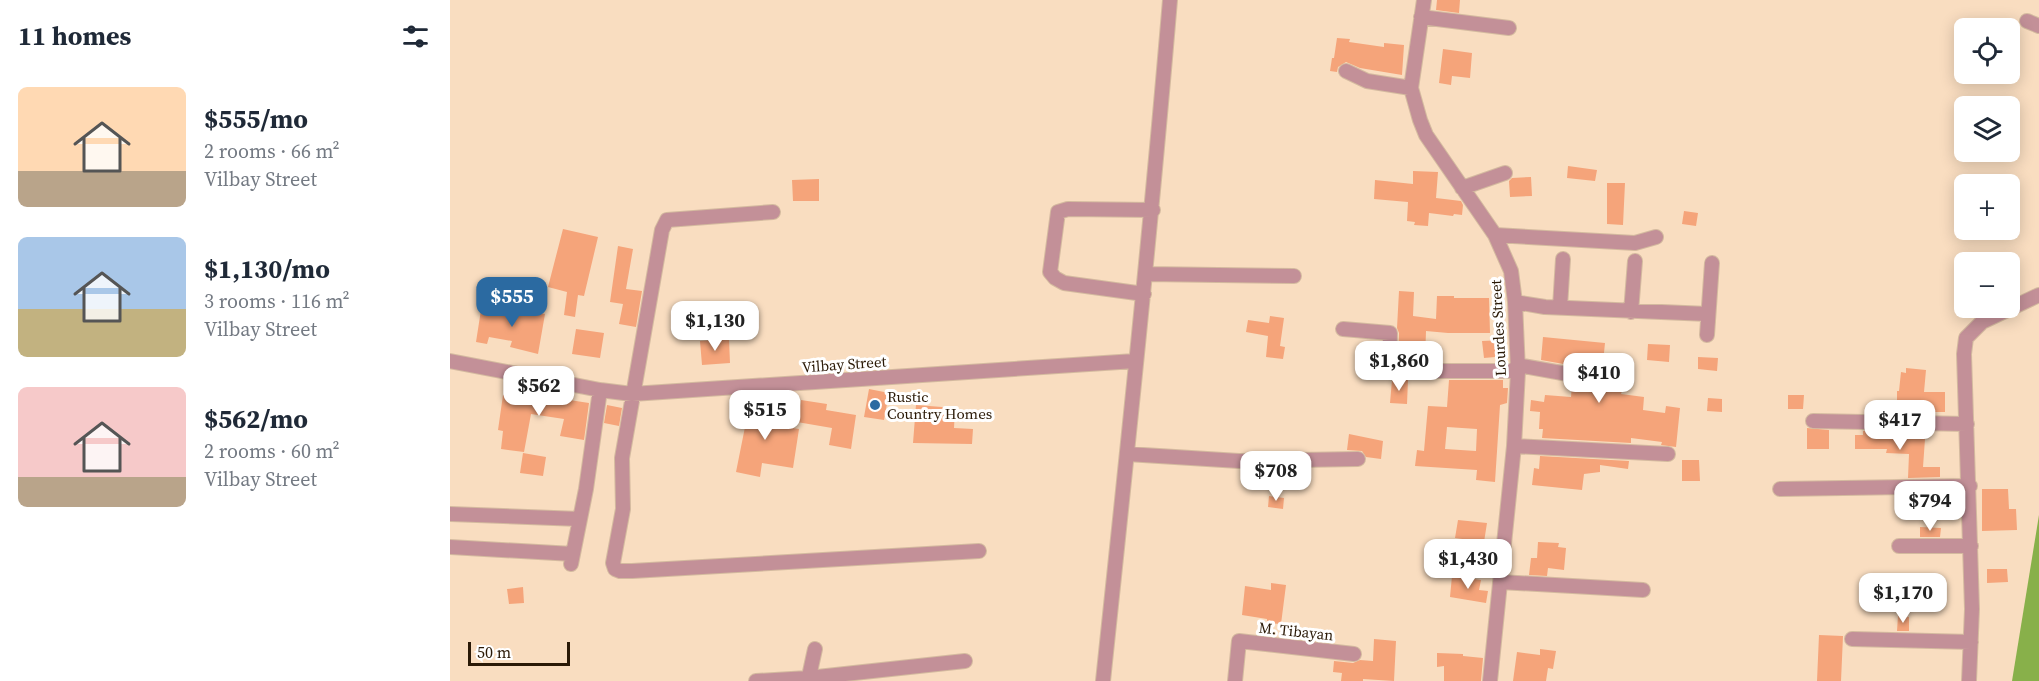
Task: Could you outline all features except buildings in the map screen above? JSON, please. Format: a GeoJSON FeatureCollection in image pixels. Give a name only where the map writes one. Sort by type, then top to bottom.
{"type":"FeatureCollection","features":[{"type":"Feature","properties":{"kind":"street"},"geometry":{"type":"LineString","coordinates":[[1103,681],[1135,361],[1153,210],[1170,0]]}},
{"type":"Feature","properties":{"kind":"street","name":"Lourdes Street"},"geometry":{"type":"LineString","coordinates":[[1424,0],[1411,88],[1420,120],[1426,135],[1495,235],[1511,271],[1515,302],[1518,368],[1514,446],[1491,681]]}},
{"type":"Feature","properties":{"kind":"street"},"geometry":{"type":"LineString","coordinates":[[1421,17],[1509,28]]}},
{"type":"Feature","properties":{"kind":"street"},"geometry":{"type":"LineString","coordinates":[[1346,71],[1366,81],[1411,88]]}},
{"type":"Feature","properties":{"kind":"street"},"geometry":{"type":"LineString","coordinates":[[1461,188],[1505,173]]}},
{"type":"Feature","properties":{"kind":"street"},"geometry":{"type":"LineString","coordinates":[[1144,294],[1064,283],[1055,279],[1050,272],[1058,212],[1068,209],[1153,210]]}},
{"type":"Feature","properties":{"kind":"street"},"geometry":{"type":"LineString","coordinates":[[773,212],[668,220],[662,230],[622,458],[623,508],[613,563],[615,569],[633,572],[979,551]]}},
{"type":"Feature","properties":{"kind":"street"},"geometry":{"type":"LineString","coordinates":[[1495,235],[1635,243],[1656,237]]}},
{"type":"Feature","properties":{"kind":"street"},"geometry":{"type":"LineString","coordinates":[[1560,307],[1563,259]]}},
{"type":"Feature","properties":{"kind":"street"},"geometry":{"type":"LineString","coordinates":[[1631,312],[1635,261]]}},
{"type":"Feature","properties":{"kind":"street"},"geometry":{"type":"LineString","coordinates":[[1707,335],[1712,263]]}},
{"type":"Feature","properties":{"kind":"street"},"geometry":{"type":"LineString","coordinates":[[1146,274],[1294,276]]}},
{"type":"Feature","properties":{"kind":"street"},"geometry":{"type":"LineString","coordinates":[[1969,681],[1971,546],[1964,354],[1966,338],[1982,322],[2039,295]]}},
{"type":"Feature","properties":{"kind":"street"},"geometry":{"type":"LineString","coordinates":[[1515,302],[1545,307],[1708,314]]}},
{"type":"Feature","properties":{"kind":"street"},"geometry":{"type":"LineString","coordinates":[[1343,329],[1390,333],[1389,370],[1518,368],[1590,378]]}},
{"type":"Feature","properties":{"kind":"street","name":"Vilbay Street"},"geometry":{"type":"LineString","coordinates":[[450,361],[632,394],[1135,361]]}},
{"type":"Feature","properties":{"kind":"street"},"geometry":{"type":"LineString","coordinates":[[450,547],[572,559],[586,489],[600,390]]}},
{"type":"Feature","properties":{"kind":"street"},"geometry":{"type":"LineString","coordinates":[[1813,421],[1967,424]]}},
{"type":"Feature","properties":{"kind":"street"},"geometry":{"type":"LineString","coordinates":[[1514,446],[1668,454]]}},
{"type":"Feature","properties":{"kind":"street"},"geometry":{"type":"LineString","coordinates":[[1127,454],[1239,461],[1358,459]]}},
{"type":"Feature","properties":{"kind":"street"},"geometry":{"type":"LineString","coordinates":[[1780,489],[1970,486]]}},
{"type":"Feature","properties":{"kind":"street"},"geometry":{"type":"LineString","coordinates":[[450,514],[580,519]]}},
{"type":"Feature","properties":{"kind":"street"},"geometry":{"type":"LineString","coordinates":[[1899,546],[1971,546]]}},
{"type":"Feature","properties":{"kind":"street"},"geometry":{"type":"LineString","coordinates":[[1500,582],[1643,590]]}},
{"type":"Feature","properties":{"kind":"street"},"geometry":{"type":"LineString","coordinates":[[1852,639],[1971,642]]}},
{"type":"Feature","properties":{"kind":"street","name":"M. Tibayan"},"geometry":{"type":"LineString","coordinates":[[1235,681],[1239,641],[1354,654]]}},
{"type":"Feature","properties":{"kind":"street"},"geometry":{"type":"LineString","coordinates":[[808,680],[815,649]]}},
{"type":"Feature","properties":{"kind":"street"},"geometry":{"type":"LineString","coordinates":[[756,681],[808,680],[964,661]]}},
{"type":"Feature","properties":{"kind":"green space"},"geometry":{"type":"Polygon","coordinates":[[[2039,515],[2039,681],[2012,681],[2039,515]]]}},
{"type":"Feature","properties":{"kind":"place","name":"Rustic Country Homes"},"geometry":{"type":"Point","coordinates":[875,405]}}]}
